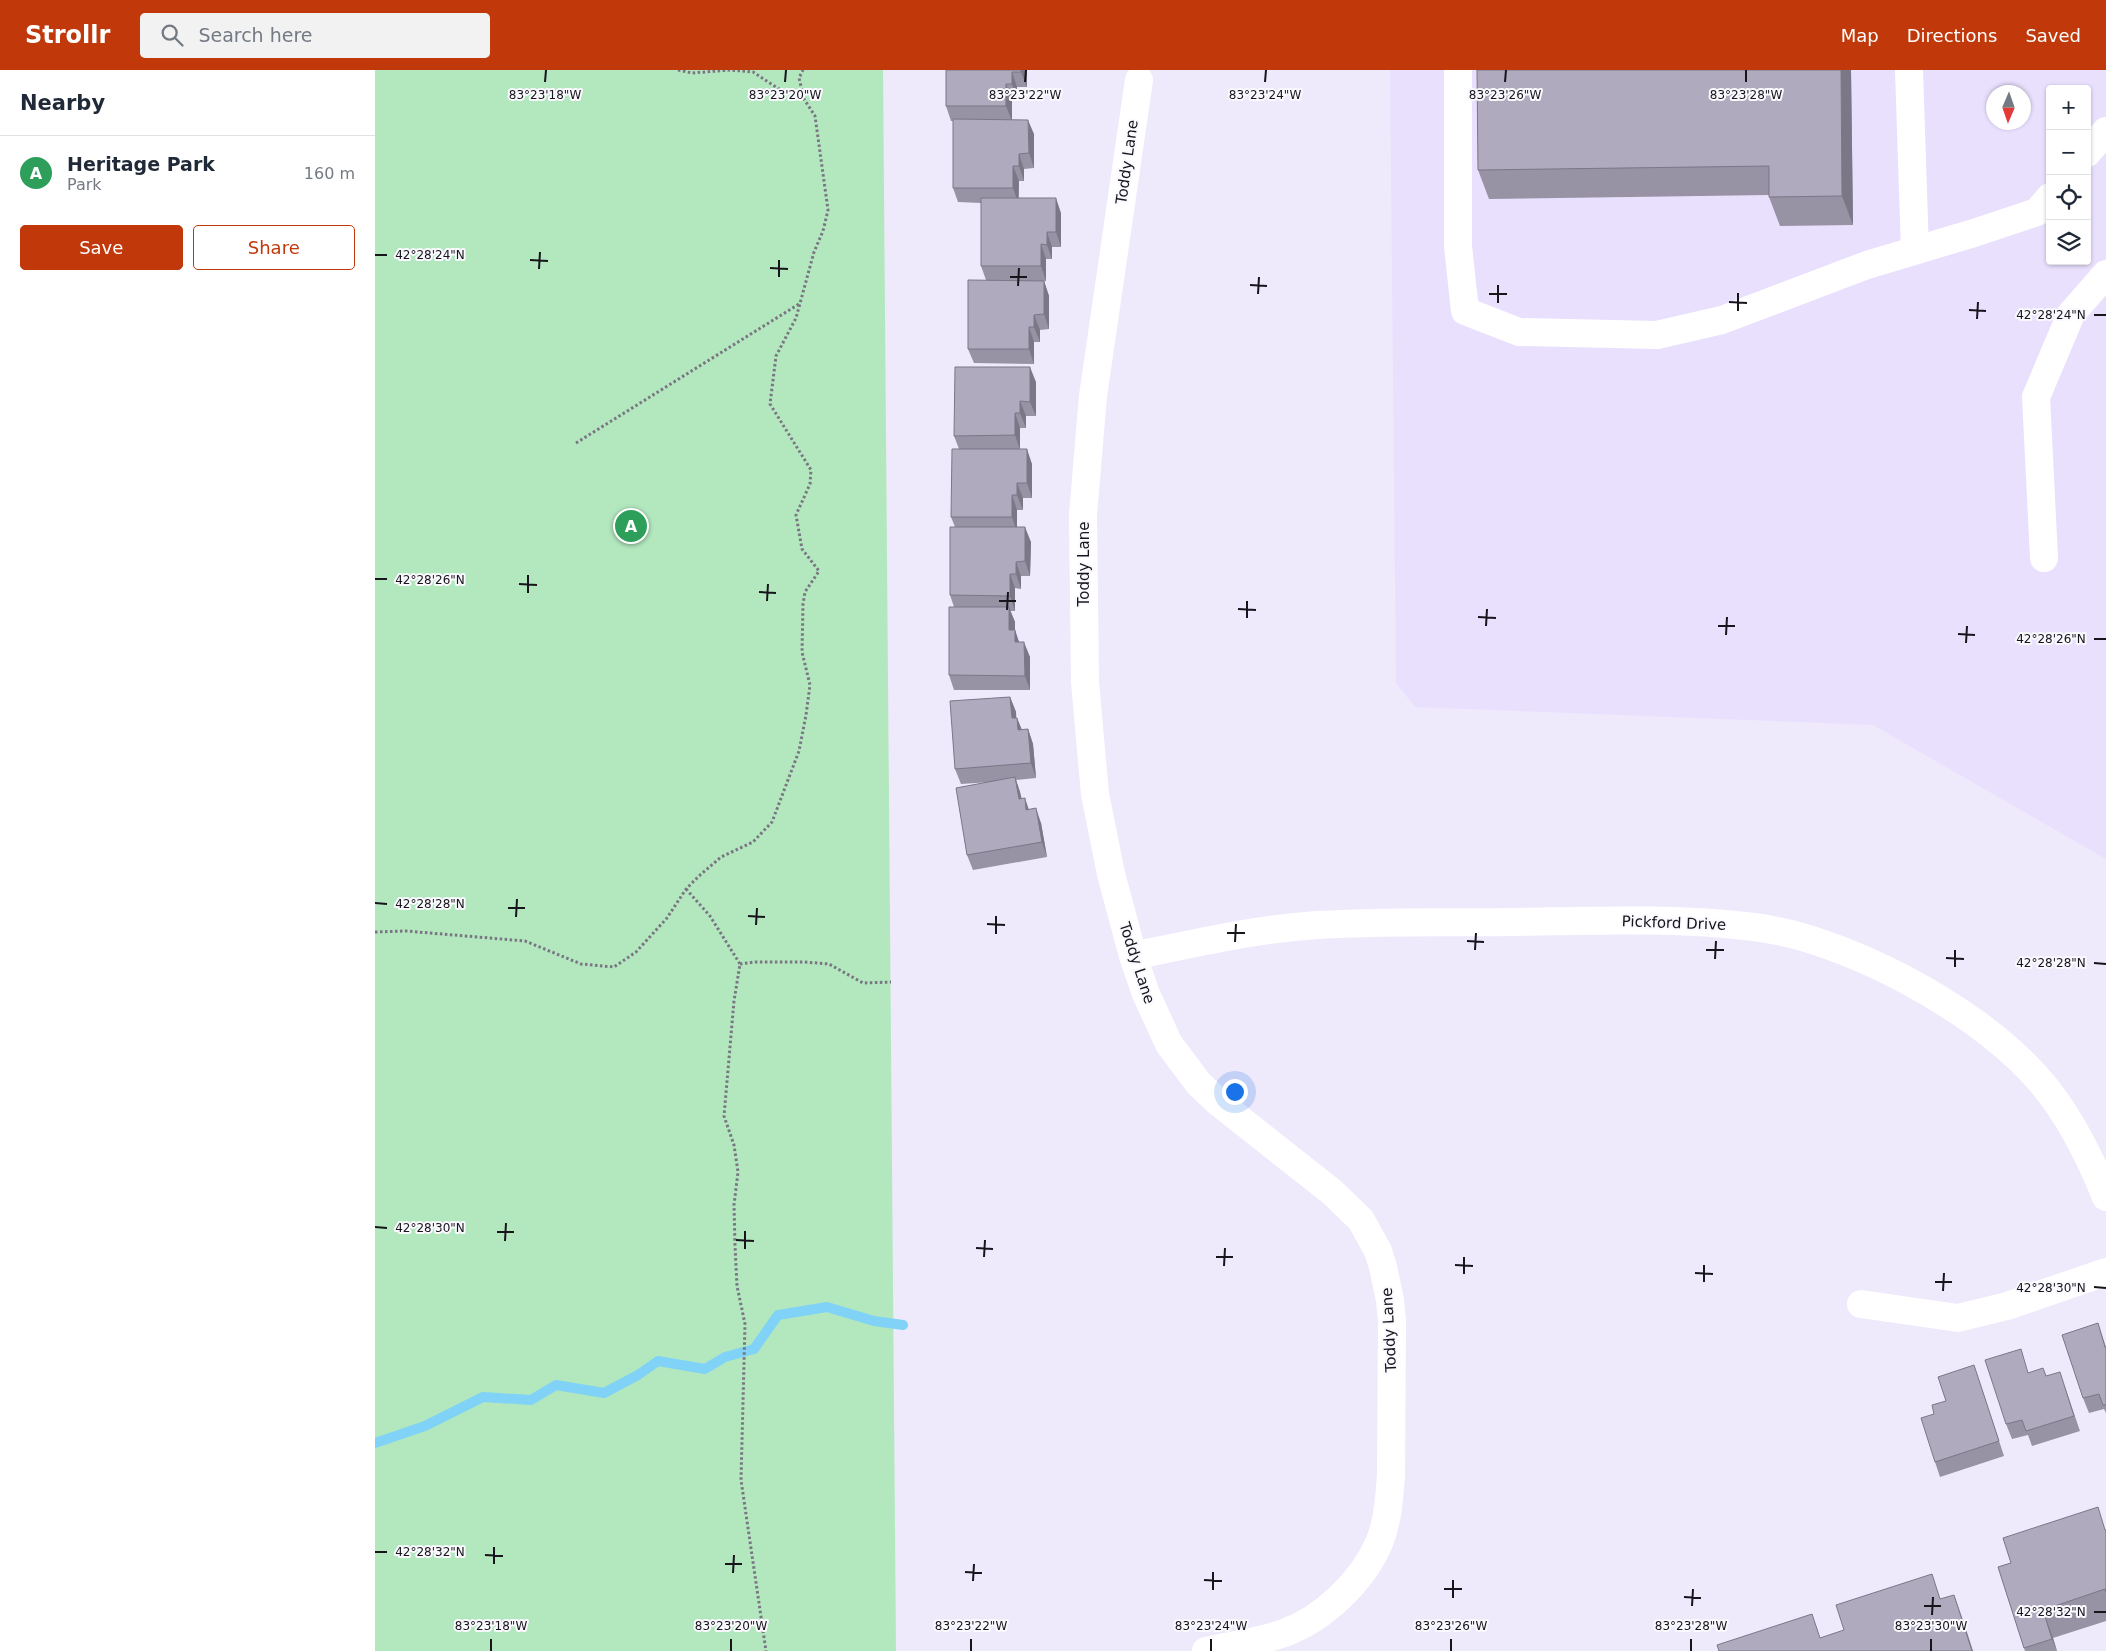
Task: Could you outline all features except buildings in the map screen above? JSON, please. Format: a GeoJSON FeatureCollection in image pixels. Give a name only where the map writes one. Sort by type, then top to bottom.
{"type":"FeatureCollection","features":[{"type":"Feature","properties":{"kind":"street"},"geometry":{"type":"LineString","coordinates":[[1458,70],[1459,246],[1465,311],[1519,332],[1657,335],[1723,320],[1867,265],[2037,212],[2046,202]]}},
{"type":"Feature","properties":{"kind":"street"},"geometry":{"type":"LineString","coordinates":[[1909,70],[1915,251]]}},
{"type":"Feature","properties":{"kind":"street","name":"Toddy Lane"},"geometry":{"type":"LineString","coordinates":[[1139,80],[1093,396],[1083,515],[1085,682],[1095,794],[1111,874],[1133,956],[1157,1021],[1169,1044],[1184,1065],[1218,1102],[1332,1192],[1361,1220],[1378,1251],[1390,1300],[1391,1476],[1389,1501],[1379,1543],[1367,1563],[1343,1593],[1321,1613],[1304,1624],[1285,1633],[1262,1640],[1206,1651]]}},
{"type":"Feature","properties":{"kind":"street"},"geometry":{"type":"LineString","coordinates":[[2091,148],[2106,131]]}},
{"type":"Feature","properties":{"kind":"street"},"geometry":{"type":"LineString","coordinates":[[2044,558],[2036,397],[2071,314],[2106,274]]}},
{"type":"Feature","properties":{"kind":"street","name":"Pickford Drive"},"geometry":{"type":"LineString","coordinates":[[1133,956],[1266,930],[1349,924],[1621,920],[1711,923],[1756,927],[1799,936],[1841,950],[1931,993],[2003,1045],[2031,1070],[2053,1097],[2081,1141],[2106,1197]]}},
{"type":"Feature","properties":{"kind":"street"},"geometry":{"type":"LineString","coordinates":[[1861,1304],[1958,1318],[2007,1306],[2106,1272]]}},
{"type":"Feature","properties":{"kind":"path"},"geometry":{"type":"LineString","coordinates":[[678,70],[692,73],[730,70],[753,72],[779,89],[804,99]]}},
{"type":"Feature","properties":{"kind":"path"},"geometry":{"type":"LineString","coordinates":[[375,932],[406,931],[525,941],[581,964],[614,967],[642,945],[667,918],[686,889],[721,857],[753,842],[772,822],[799,751],[806,715],[810,685],[802,652],[803,604],[805,592],[819,571],[802,549],[796,515],[810,484],[811,470],[770,404],[775,356],[796,318],[828,210],[815,116],[804,99],[799,78],[803,70]]}},
{"type":"Feature","properties":{"kind":"path"},"geometry":{"type":"LineString","coordinates":[[576,443],[800,304]]}},
{"type":"Feature","properties":{"kind":"path"},"geometry":{"type":"LineString","coordinates":[[686,889],[710,916],[740,964],[733,1000],[724,1116],[734,1145],[737,1172],[734,1205],[737,1286],[745,1324],[741,1480],[766,1651]]}},
{"type":"Feature","properties":{"kind":"path"},"geometry":{"type":"LineString","coordinates":[[740,964],[755,962],[829,964],[863,984],[891,982]]}},
{"type":"Feature","properties":{"kind":"shaded area"},"geometry":{"type":"Polygon","coordinates":[[[1390,70],[2106,70],[2106,859],[1873,725],[1415,707],[1396,683],[1390,70]]]}},
{"type":"Feature","properties":{"kind":"green space"},"geometry":{"type":"Polygon","coordinates":[[[375,70],[883,70],[896,1651],[375,1651],[375,70]]]}},
{"type":"Feature","properties":{"kind":"waterway"},"geometry":{"type":"LineString","coordinates":[[375,1443],[425,1426],[483,1397],[531,1400],[556,1385],[604,1393],[638,1375],[658,1361],[705,1369],[725,1357],[754,1349],[778,1315],[827,1307],[874,1321],[903,1325]]}},
{"type":"Feature","properties":{"kind":"place","name":"Heritage Park"},"geometry":{"type":"Point","coordinates":[631,526]}}]}
